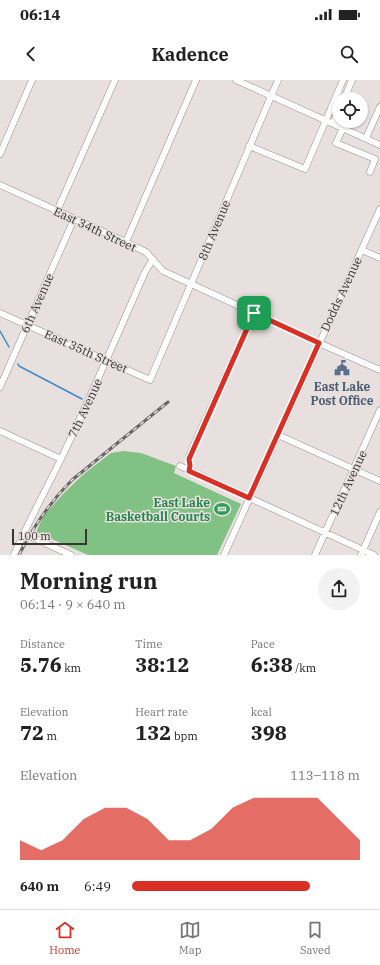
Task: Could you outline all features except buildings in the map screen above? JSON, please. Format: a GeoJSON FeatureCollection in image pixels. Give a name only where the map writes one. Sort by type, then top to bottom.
{"type":"FeatureCollection","features":[{"type":"Feature","properties":{"kind":"street"},"geometry":{"type":"LineString","coordinates":[[0,154],[32,80]]}},
{"type":"Feature","properties":{"kind":"street"},"geometry":{"type":"LineString","coordinates":[[57,211],[115,80]]}},
{"type":"Feature","properties":{"kind":"street"},"geometry":{"type":"LineString","coordinates":[[126,242],[196,80]]}},
{"type":"Feature","properties":{"kind":"street"},"geometry":{"type":"LineString","coordinates":[[236,80],[332,123]]}},
{"type":"Feature","properties":{"kind":"street","name":"8th Avenue"},"geometry":{"type":"LineString","coordinates":[[150,380],[278,80]]}},
{"type":"Feature","properties":{"kind":"street"},"geometry":{"type":"LineString","coordinates":[[250,146],[305,169],[343,80]]}},
{"type":"Feature","properties":{"kind":"street"},"geometry":{"type":"LineString","coordinates":[[347,92],[352,80]]}},
{"type":"Feature","properties":{"kind":"street"},"geometry":{"type":"LineString","coordinates":[[366,138],[380,107]]}},
{"type":"Feature","properties":{"kind":"street"},"geometry":{"type":"LineString","coordinates":[[370,172],[375,159],[336,143],[343,128],[380,145]]}},
{"type":"Feature","properties":{"kind":"street","name":"East 34th Street"},"geometry":{"type":"LineString","coordinates":[[0,185],[146,252],[163,271],[380,370]]}},
{"type":"Feature","properties":{"kind":"street","name":"Dodds Avenue"},"geometry":{"type":"LineString","coordinates":[[224,555],[380,209]]}},
{"type":"Feature","properties":{"kind":"street","name":"6th Avenue"},"geometry":{"type":"LineString","coordinates":[[0,387],[74,219]]}},
{"type":"Feature","properties":{"kind":"street"},"geometry":{"type":"LineString","coordinates":[[362,250],[380,258]]}},
{"type":"Feature","properties":{"kind":"street","name":"7th Avenue"},"geometry":{"type":"LineString","coordinates":[[14,555],[23,533],[61,459],[145,272],[153,259]]}},
{"type":"Feature","properties":{"kind":"street","name":"East 35th Street"},"geometry":{"type":"LineString","coordinates":[[0,313],[150,380]]}},
{"type":"Feature","properties":{"kind":"street"},"geometry":{"type":"LineString","coordinates":[[189,471],[189,456],[254,313]]}},
{"type":"Feature","properties":{"kind":"street","name":"12th Avenue"},"geometry":{"type":"LineString","coordinates":[[315,555],[380,410]]}},
{"type":"Feature","properties":{"kind":"street"},"geometry":{"type":"LineString","coordinates":[[0,431],[61,459]]}},
{"type":"Feature","properties":{"kind":"street"},"geometry":{"type":"LineString","coordinates":[[278,435],[380,481]]}},
{"type":"Feature","properties":{"kind":"street"},"geometry":{"type":"LineString","coordinates":[[180,466],[324,533],[362,553],[374,555]]}},
{"type":"Feature","properties":{"kind":"street"},"geometry":{"type":"LineString","coordinates":[[362,553],[380,512]]}},
{"type":"Feature","properties":{"kind":"street"},"geometry":{"type":"LineString","coordinates":[[23,533],[70,555]]}},
{"type":"Feature","properties":{"kind":"green space"},"geometry":{"type":"Polygon","coordinates":[[[123,451],[141,453],[176,466],[174,473],[241,504],[217,555],[88,555],[36,532],[44,515],[85,473],[111,453],[123,451]]]}},
{"type":"Feature","properties":{"kind":"waterway"},"geometry":{"type":"LineString","coordinates":[[0,331],[9,347]]}},
{"type":"Feature","properties":{"kind":"waterway"},"geometry":{"type":"LineString","coordinates":[[18,364],[19,366],[82,399]]}},
{"type":"Feature","properties":{"kind":"railway"},"geometry":{"type":"LineString","coordinates":[[19,555],[42,515],[72,480],[168,402]]}},
{"type":"Feature","properties":{"kind":"place","name":"East Lake Post Office"},"geometry":{"type":"Point","coordinates":[342,368]}},
{"type":"Feature","properties":{"kind":"place","name":"East Lake Basketball Courts"},"geometry":{"type":"Point","coordinates":[222,509]}},
{"type":"Feature","properties":{"kind":"route"},"geometry":{"type":"LineString","coordinates":[[254,313],[319,343],[249,498],[189,471],[189,456],[254,313]]}}]}
